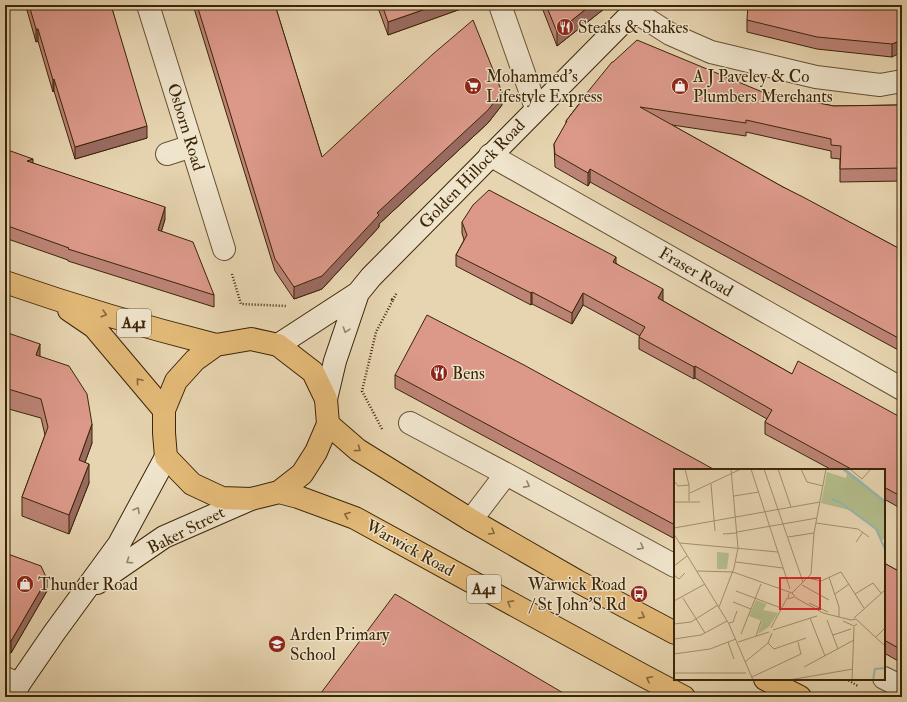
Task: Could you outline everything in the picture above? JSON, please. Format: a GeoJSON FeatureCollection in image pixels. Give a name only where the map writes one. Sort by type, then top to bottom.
{"type":"FeatureCollection","features":[{"type":"Feature","properties":{"kind":"highway","name":"A41"},"geometry":{"type":"LineString","coordinates":[[5,282],[53,299],[216,345]]}},
{"type":"Feature","properties":{"kind":"highway","name":"A41"},"geometry":{"type":"LineString","coordinates":[[53,299],[94,327],[164,410]]}},
{"type":"Feature","properties":{"kind":"highway"},"geometry":{"type":"LineString","coordinates":[[251,339],[278,345],[314,372],[326,399],[328,424],[316,452],[302,474],[279,492],[251,499],[222,498],[192,484],[166,458],[164,410],[176,381],[195,360],[216,345],[251,339]]}},
{"type":"Feature","properties":{"kind":"highway"},"geometry":{"type":"LineString","coordinates":[[328,424],[358,450],[472,520],[578,581],[674,632]]}},
{"type":"Feature","properties":{"kind":"highway","name":"Warwick Road"},"geometry":{"type":"LineString","coordinates":[[279,492],[298,497],[355,518],[684,697]]}},
{"type":"Feature","properties":{"kind":"highway"},"geometry":{"type":"LineString","coordinates":[[767,680],[800,697]]}},
{"type":"Feature","properties":{"kind":"street","name":"Osborn Road"},"geometry":{"type":"LineString","coordinates":[[148,5],[224,248]]}},
{"type":"Feature","properties":{"kind":"street"},"geometry":{"type":"LineString","coordinates":[[500,5],[536,108]]}},
{"type":"Feature","properties":{"kind":"street"},"geometry":{"type":"LineString","coordinates":[[636,8],[670,34],[711,52],[816,77],[880,85],[902,81]]}},
{"type":"Feature","properties":{"kind":"street","name":"Golden Hillock Road"},"geometry":{"type":"LineString","coordinates":[[278,345],[365,285],[490,155],[636,8]]}},
{"type":"Feature","properties":{"kind":"street"},"geometry":{"type":"LineString","coordinates":[[167,154],[192,146]]}},
{"type":"Feature","properties":{"kind":"street","name":"Fraser Road"},"geometry":{"type":"LineString","coordinates":[[490,155],[902,389]]}},
{"type":"Feature","properties":{"kind":"street","name":"Golden Hillock Road"},"geometry":{"type":"LineString","coordinates":[[326,399],[335,361],[365,285]]}},
{"type":"Feature","properties":{"kind":"street"},"geometry":{"type":"LineString","coordinates":[[410,423],[674,565]]}},
{"type":"Feature","properties":{"kind":"street","name":"Baker Street"},"geometry":{"type":"LineString","coordinates":[[12,686],[54,633],[119,544],[166,458]]}},
{"type":"Feature","properties":{"kind":"street"},"geometry":{"type":"LineString","coordinates":[[472,520],[506,474]]}},
{"type":"Feature","properties":{"kind":"street","name":"Baker Street"},"geometry":{"type":"LineString","coordinates":[[84,592],[164,537],[251,499]]}},
{"type":"Feature","properties":{"kind":"street"},"geometry":{"type":"LineString","coordinates":[[885,678],[902,687]]}},
{"type":"Feature","properties":{"kind":"path"},"geometry":{"type":"LineString","coordinates":[[365,285],[393,300],[376,332],[362,391],[385,433]]}},
{"type":"Feature","properties":{"kind":"building"},"geometry":{"type":"Polygon","coordinates":[[[29,5],[111,5],[147,126],[75,147],[29,5]]]}},
{"type":"Feature","properties":{"kind":"building"},"geometry":{"type":"Polygon","coordinates":[[[197,5],[275,5],[322,157],[433,54],[473,20],[502,92],[488,110],[377,213],[379,215],[322,276],[294,287],[275,259],[197,5]]]}},
{"type":"Feature","properties":{"kind":"building"},"geometry":{"type":"Polygon","coordinates":[[[382,5],[437,5],[388,22],[382,5]]]}},
{"type":"Feature","properties":{"kind":"building"},"geometry":{"type":"Polygon","coordinates":[[[546,5],[591,5],[557,32],[546,5]]]}},
{"type":"Feature","properties":{"kind":"building"},"geometry":{"type":"Polygon","coordinates":[[[748,5],[902,5],[902,40],[892,44],[817,37],[747,20],[748,5]]]}},
{"type":"Feature","properties":{"kind":"building"},"geometry":{"type":"Polygon","coordinates":[[[637,40],[760,91],[834,106],[902,104],[902,168],[840,169],[841,146],[831,145],[831,139],[746,120],[746,123],[640,107],[783,187],[902,250],[902,340],[590,169],[588,173],[555,154],[554,144],[566,121],[612,62],[637,40]]]}},
{"type":"Feature","properties":{"kind":"building"},"geometry":{"type":"Polygon","coordinates":[[[5,149],[33,159],[27,161],[165,207],[158,230],[193,242],[214,295],[68,249],[69,248],[5,225],[5,149]]]}},
{"type":"Feature","properties":{"kind":"building"},"geometry":{"type":"Polygon","coordinates":[[[489,190],[616,257],[613,262],[663,289],[658,298],[792,374],[798,361],[902,418],[902,497],[885,488],[885,469],[851,469],[765,422],[772,410],[695,366],[694,367],[639,337],[645,327],[583,293],[572,313],[456,255],[467,235],[462,222],[473,205],[489,190]]]}},
{"type":"Feature","properties":{"kind":"building"},"geometry":{"type":"Polygon","coordinates":[[[427,315],[524,365],[713,469],[674,469],[674,524],[395,375],[427,315]]]}},
{"type":"Feature","properties":{"kind":"building"},"geometry":{"type":"Polygon","coordinates":[[[5,320],[9,322],[5,332],[5,320]]]}},
{"type":"Feature","properties":{"kind":"building"},"geometry":{"type":"Polygon","coordinates":[[[5,332],[40,344],[36,355],[69,366],[87,394],[92,424],[79,460],[89,464],[69,515],[22,497],[48,427],[41,399],[5,388],[5,332]]]}},
{"type":"Feature","properties":{"kind":"building","name":"Thunder Road"},"geometry":{"type":"Polygon","coordinates":[[[5,553],[41,566],[47,579],[11,641],[5,639],[5,553]]]}},
{"type":"Feature","properties":{"kind":"building"},"geometry":{"type":"Polygon","coordinates":[[[885,564],[902,573],[902,650],[885,641],[885,564]]]}},
{"type":"Feature","properties":{"kind":"building"},"geometry":{"type":"Polygon","coordinates":[[[395,594],[570,697],[318,697],[395,594]]]}},
{"type":"Feature","properties":{"kind":"place","name":"Steaks & Shakes"},"geometry":{"type":"Point","coordinates":[565,27]}},
{"type":"Feature","properties":{"kind":"place","name":"Mohammed's Lifestyle Express"},"geometry":{"type":"Point","coordinates":[473,86]}},
{"type":"Feature","properties":{"kind":"place","name":"A J Paveley & Co Plumbers Merchants"},"geometry":{"type":"Point","coordinates":[680,86]}},
{"type":"Feature","properties":{"kind":"place","name":"Bens"},"geometry":{"type":"Point","coordinates":[439,373]}},
{"type":"Feature","properties":{"kind":"place","name":"Thunder Road"},"geometry":{"type":"Point","coordinates":[25,584]}},
{"type":"Feature","properties":{"kind":"place","name":"Warwick Road / St John'S Rd"},"geometry":{"type":"Point","coordinates":[639,594]}},
{"type":"Feature","properties":{"kind":"place","name":"Arden Primary School"},"geometry":{"type":"Point","coordinates":[277,644]}}]}
